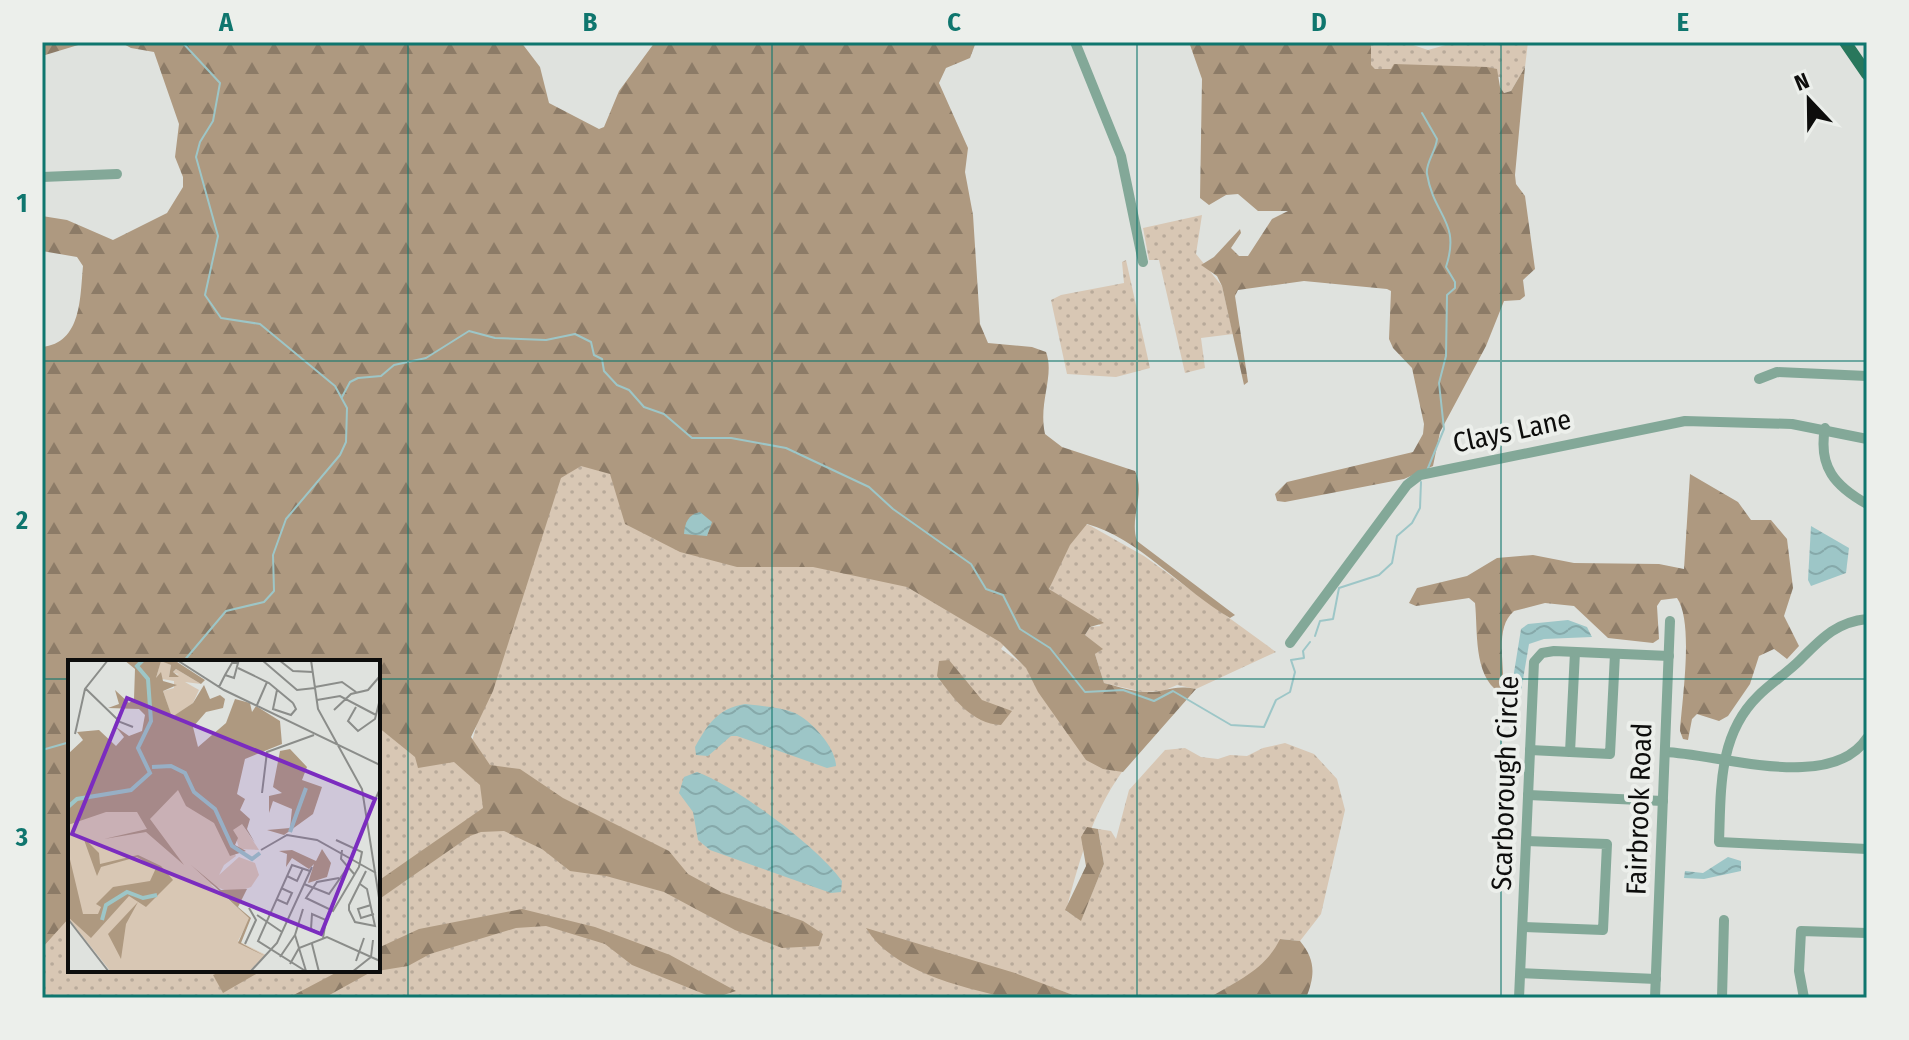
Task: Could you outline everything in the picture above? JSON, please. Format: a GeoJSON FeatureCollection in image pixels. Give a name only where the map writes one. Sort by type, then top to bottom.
{"type":"FeatureCollection","features":[{"type":"Feature","properties":{"kind":"main road"},"geometry":{"type":"LineString","coordinates":[[1845,42],[1867,74]]}},
{"type":"Feature","properties":{"kind":"street"},"geometry":{"type":"LineString","coordinates":[[1075,42],[1121,156],[1143,262]]}},
{"type":"Feature","properties":{"kind":"street"},"geometry":{"type":"LineString","coordinates":[[42,177],[117,174]]}},
{"type":"Feature","properties":{"kind":"street"},"geometry":{"type":"LineString","coordinates":[[1759,379],[1777,372],[1867,376]]}},
{"type":"Feature","properties":{"kind":"street","name":"Clays Lane"},"geometry":{"type":"LineString","coordinates":[[1290,643],[1407,485],[1420,475],[1685,421],[1825,428],[1867,439]]}},
{"type":"Feature","properties":{"kind":"street"},"geometry":{"type":"LineString","coordinates":[[1825,428],[1823,453],[1830,475],[1845,491],[1867,504]]}},
{"type":"Feature","properties":{"kind":"street"},"geometry":{"type":"LineString","coordinates":[[1867,619],[1829,632],[1758,696],[1733,729],[1725,758],[1719,842],[1867,849]]}},
{"type":"Feature","properties":{"kind":"street","name":"Fairbrook Road"},"geometry":{"type":"LineString","coordinates":[[1655,998],[1670,621]]}},
{"type":"Feature","properties":{"kind":"street","name":"Scarborough Circle"},"geometry":{"type":"LineString","coordinates":[[1519,998],[1534,662],[1548,651],[1669,656]]}},
{"type":"Feature","properties":{"kind":"street"},"geometry":{"type":"LineString","coordinates":[[1570,752],[1575,652]]}},
{"type":"Feature","properties":{"kind":"street"},"geometry":{"type":"LineString","coordinates":[[1530,750],[1610,754],[1615,654]]}},
{"type":"Feature","properties":{"kind":"street"},"geometry":{"type":"LineString","coordinates":[[1665,752],[1774,766],[1821,766],[1849,757],[1867,738]]}},
{"type":"Feature","properties":{"kind":"street"},"geometry":{"type":"LineString","coordinates":[[1528,795],[1663,801]]}},
{"type":"Feature","properties":{"kind":"street"},"geometry":{"type":"LineString","coordinates":[[1523,927],[1603,930],[1606,873],[1607,844],[1526,841]]}},
{"type":"Feature","properties":{"kind":"street"},"geometry":{"type":"LineString","coordinates":[[1722,998],[1724,920]]}},
{"type":"Feature","properties":{"kind":"street"},"geometry":{"type":"LineString","coordinates":[[1804,998],[1799,971],[1801,931],[1867,933]]}},
{"type":"Feature","properties":{"kind":"street"},"geometry":{"type":"LineString","coordinates":[[1521,973],[1656,979]]}},
{"type":"Feature","properties":{"kind":"shaded area"},"geometry":{"type":"Polygon","coordinates":[[[1371,42],[1404,42],[1428,50],[1456,42],[1528,42],[1525,67],[1511,91],[1504,93],[1500,87],[1500,77],[1375,69],[1371,66],[1371,42]]]}},
{"type":"Feature","properties":{"kind":"shaded area"},"geometry":{"type":"Polygon","coordinates":[[[1202,215],[1196,254],[1222,286],[1233,334],[1201,338],[1205,368],[1185,373],[1159,260],[1149,260],[1143,228],[1202,215]]]}},
{"type":"Feature","properties":{"kind":"shaded area"},"geometry":{"type":"Polygon","coordinates":[[[1126,260],[1150,368],[1116,377],[1067,374],[1051,300],[1061,295],[1124,283],[1122,262],[1126,260]]]}},
{"type":"Feature","properties":{"kind":"shaded area"},"geometry":{"type":"Polygon","coordinates":[[[565,404],[1089,525],[1144,556],[1276,652],[1196,689],[1177,685],[1163,691],[1143,692],[1104,683],[1095,654],[1102,649],[1085,635],[1090,627],[1101,626],[1049,589],[1057,569],[1001,649],[1141,748],[1102,805],[1085,845],[1066,911],[1081,920],[1104,864],[1098,829],[1111,831],[1116,839],[1129,790],[1165,750],[1185,748],[1201,757],[1218,759],[1230,755],[1247,756],[1285,743],[1314,754],[1337,779],[1345,810],[1321,914],[1300,941],[1280,939],[1271,958],[1258,970],[1209,998],[1081,998],[1046,985],[1042,998],[42,998],[42,736],[68,721],[68,972],[380,972],[380,700],[471,745],[565,404]]]}},
{"type":"Feature","properties":{"kind":"green space"},"geometry":{"type":"Polygon","coordinates":[[[42,42],[88,42],[42,56],[42,42]]]}},
{"type":"Feature","properties":{"kind":"green space"},"geometry":{"type":"Polygon","coordinates":[[[120,42],[521,42],[540,67],[549,103],[599,129],[604,127],[619,91],[655,42],[976,42],[970,58],[946,68],[939,83],[968,148],[965,172],[973,215],[980,324],[988,343],[1032,347],[1046,352],[1049,370],[1043,411],[1045,434],[1062,447],[1135,471],[1139,488],[1135,523],[1137,541],[1235,615],[1230,618],[1124,541],[1087,524],[1070,545],[1049,589],[1104,623],[1090,627],[1085,635],[1103,649],[1095,654],[1104,683],[1144,692],[1196,689],[1123,772],[1103,769],[1086,760],[1038,692],[1026,668],[1000,642],[907,587],[813,567],[737,567],[680,552],[625,524],[610,474],[581,466],[561,478],[493,691],[471,737],[490,765],[520,769],[563,798],[669,851],[688,874],[721,892],[803,921],[823,934],[819,946],[782,948],[735,930],[664,892],[606,876],[570,871],[542,849],[504,831],[470,836],[380,899],[380,880],[483,808],[480,785],[454,762],[418,768],[415,757],[380,729],[380,660],[68,660],[68,919],[42,948],[42,347],[55,344],[72,328],[79,304],[83,266],[77,257],[42,251],[42,216],[67,220],[113,240],[167,213],[183,187],[183,177],[175,157],[179,124],[154,52],[131,48],[120,42]]]}},
{"type":"Feature","properties":{"kind":"green space"},"geometry":{"type":"Polygon","coordinates":[[[1189,42],[1371,42],[1371,65],[1375,69],[1391,69],[1394,64],[1487,67],[1497,69],[1504,93],[1511,91],[1525,67],[1515,175],[1516,184],[1525,196],[1535,269],[1523,280],[1525,296],[1520,300],[1504,301],[1486,346],[1440,432],[1433,466],[1404,479],[1277,501],[1275,494],[1287,482],[1413,452],[1423,434],[1424,424],[1412,368],[1393,348],[1389,339],[1391,291],[1387,289],[1304,281],[1238,290],[1235,296],[1248,382],[1244,385],[1222,286],[1217,276],[1201,265],[1214,257],[1240,229],[1241,233],[1231,248],[1239,256],[1248,256],[1272,219],[1288,211],[1258,211],[1238,194],[1226,195],[1209,205],[1200,198],[1202,79],[1189,42]]]}},
{"type":"Feature","properties":{"kind":"green space"},"geometry":{"type":"Polygon","coordinates":[[[1690,474],[1738,502],[1751,520],[1771,520],[1787,539],[1793,588],[1784,616],[1799,646],[1787,659],[1774,649],[1759,656],[1750,684],[1728,716],[1719,721],[1697,714],[1692,719],[1688,740],[1683,739],[1680,731],[1686,642],[1682,609],[1677,598],[1661,600],[1657,606],[1659,639],[1653,643],[1608,638],[1574,606],[1545,603],[1514,611],[1508,618],[1502,637],[1503,688],[1499,692],[1485,675],[1481,663],[1475,603],[1469,598],[1416,606],[1409,603],[1417,588],[1467,576],[1497,558],[1533,555],[1574,563],[1659,564],[1684,569],[1690,474]]]}},
{"type":"Feature","properties":{"kind":"green space"},"geometry":{"type":"Polygon","coordinates":[[[949,660],[982,700],[1012,711],[1001,725],[972,715],[950,693],[937,676],[939,661],[949,660]]]}},
{"type":"Feature","properties":{"kind":"green space"},"geometry":{"type":"Polygon","coordinates":[[[1087,827],[1098,829],[1104,864],[1081,921],[1065,910],[1086,866],[1081,837],[1087,827]]]}},
{"type":"Feature","properties":{"kind":"green space"},"geometry":{"type":"Polygon","coordinates":[[[522,909],[595,927],[670,955],[736,991],[714,998],[632,965],[605,944],[546,926],[516,928],[430,954],[408,966],[380,971],[380,947],[419,929],[522,909]]]}},
{"type":"Feature","properties":{"kind":"green space"},"geometry":{"type":"Polygon","coordinates":[[[866,928],[1015,973],[1081,998],[1016,999],[948,982],[893,956],[866,928]]]}},
{"type":"Feature","properties":{"kind":"green space"},"geometry":{"type":"Polygon","coordinates":[[[1280,939],[1300,941],[1309,955],[1312,975],[1306,998],[1209,998],[1258,967],[1280,939]]]}},
{"type":"Feature","properties":{"kind":"green space"},"geometry":{"type":"Polygon","coordinates":[[[220,972],[260,972],[223,993],[213,975],[220,972]]]}},
{"type":"Feature","properties":{"kind":"green space"},"geometry":{"type":"Polygon","coordinates":[[[337,972],[371,972],[324,998],[288,998],[337,972]]]}},
{"type":"Feature","properties":{"kind":"water"},"geometry":{"type":"Polygon","coordinates":[[[700,512],[712,522],[707,536],[684,534],[688,520],[700,512]]]}},
{"type":"Feature","properties":{"kind":"water"},"geometry":{"type":"Polygon","coordinates":[[[1811,526],[1849,548],[1846,573],[1811,586],[1808,580],[1811,526]]]}},
{"type":"Feature","properties":{"kind":"water"},"geometry":{"type":"Polygon","coordinates":[[[1568,620],[1587,627],[1592,637],[1544,639],[1529,644],[1521,691],[1516,695],[1512,685],[1521,629],[1528,624],[1568,620]]]}},
{"type":"Feature","properties":{"kind":"water"},"geometry":{"type":"Polygon","coordinates":[[[745,704],[783,709],[802,717],[828,743],[836,766],[827,768],[737,736],[731,736],[708,756],[696,755],[695,747],[714,719],[735,706],[745,704]]]}},
{"type":"Feature","properties":{"kind":"water"},"geometry":{"type":"Polygon","coordinates":[[[697,772],[733,790],[796,835],[842,881],[841,892],[831,893],[710,850],[698,840],[693,812],[679,793],[684,777],[697,772]]]}},
{"type":"Feature","properties":{"kind":"water"},"geometry":{"type":"Polygon","coordinates":[[[1728,857],[1741,861],[1741,871],[1704,879],[1684,878],[1685,871],[1703,873],[1728,857]]]}},
{"type":"Feature","properties":{"kind":"waterway"},"geometry":{"type":"LineString","coordinates":[[182,42],[220,83],[213,121],[200,142],[196,157],[218,236],[205,295],[221,318],[260,324],[335,386],[347,408],[346,442],[340,455],[286,519],[273,555],[274,591],[264,602],[226,611],[185,660]]}},
{"type":"Feature","properties":{"kind":"waterway"},"geometry":{"type":"LineString","coordinates":[[1422,113],[1437,139],[1427,174],[1448,229],[1450,252],[1446,267],[1455,282],[1455,288],[1447,295],[1446,356],[1439,383],[1444,429],[1428,468]]}},
{"type":"Feature","properties":{"kind":"waterway"},"geometry":{"type":"LineString","coordinates":[[342,397],[350,382],[358,378],[381,376],[394,365],[426,358],[469,331],[495,338],[546,340],[575,334],[591,342],[594,355],[602,359],[604,371],[617,385],[629,390],[644,407],[664,414],[692,438],[731,438],[786,448],[869,487],[893,509],[971,564],[986,589],[1003,595],[1020,629],[1050,648],[1085,692],[1123,690],[1154,701],[1173,691],[1231,725],[1264,727],[1276,700],[1290,692],[1295,672],[1291,660],[1304,658],[1303,651],[1310,642]]}},
{"type":"Feature","properties":{"kind":"waterway"},"geometry":{"type":"LineString","coordinates":[[1315,636],[1320,621],[1333,619],[1339,588],[1379,575],[1392,563],[1397,536],[1412,523],[1420,508],[1421,482]]}},
{"type":"Feature","properties":{"kind":"waterway"},"geometry":{"type":"LineString","coordinates":[[42,750],[68,743]]}}]}
